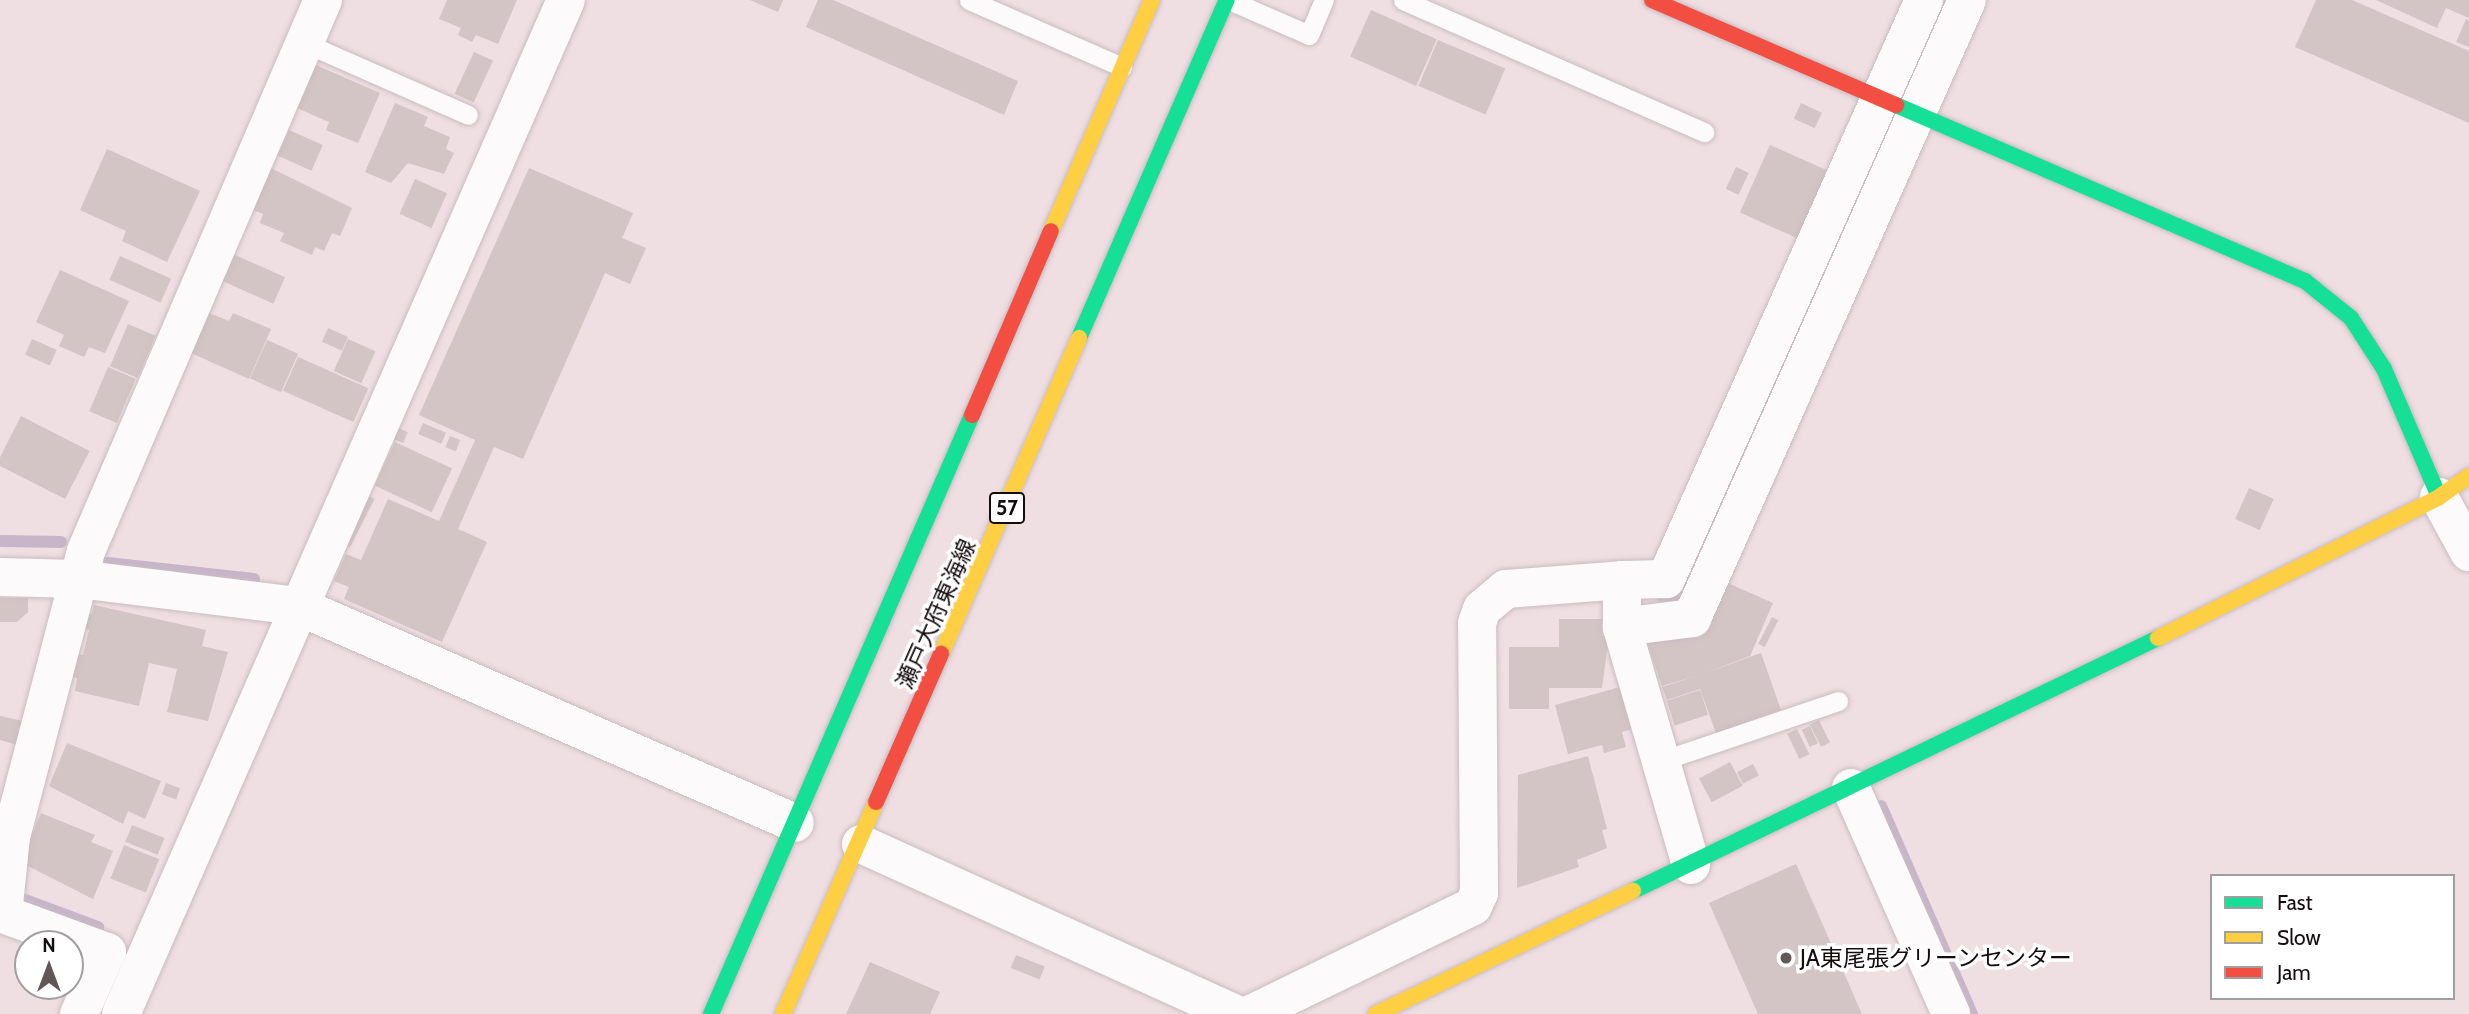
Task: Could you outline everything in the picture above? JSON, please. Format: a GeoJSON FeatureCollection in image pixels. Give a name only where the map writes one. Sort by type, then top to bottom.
{"type":"FeatureCollection","features":[{"type":"Feature","properties":{"kind":"main road","name":"瀬戸大府東海線"},"geometry":{"type":"LineString","coordinates":[[711,1014],[1152,0]]}},
{"type":"Feature","properties":{"kind":"main road","name":"瀬戸大府東海線"},"geometry":{"type":"LineString","coordinates":[[783,1014],[861,844],[1228,0]]}},
{"type":"Feature","properties":{"kind":"main road"},"geometry":{"type":"LineString","coordinates":[[1376,1014],[1851,788],[2454,487],[2351,318],[2305,281],[1653,0]]}},
{"type":"Feature","properties":{"kind":"street"},"geometry":{"type":"LineString","coordinates":[[79,1014],[107,952],[3,914],[11,837],[78,579],[323,0]]}},
{"type":"Feature","properties":{"kind":"street"},"geometry":{"type":"LineString","coordinates":[[121,1014],[566,0]]}},
{"type":"Feature","properties":{"kind":"street"},"geometry":{"type":"LineString","coordinates":[[1251,1014],[1473,906],[1479,893],[1477,623],[1482,610],[1506,589],[1666,579],[1924,0]]}},
{"type":"Feature","properties":{"kind":"street"},"geometry":{"type":"LineString","coordinates":[[1622,627],[1692,618],[1967,0]]}},
{"type":"Feature","properties":{"kind":"street"},"geometry":{"type":"LineString","coordinates":[[2454,487],[2469,552]]}},
{"type":"Feature","properties":{"kind":"street"},"geometry":{"type":"LineString","coordinates":[[0,577],[78,579],[298,606],[795,822]]}},
{"type":"Feature","properties":{"kind":"street"},"geometry":{"type":"LineString","coordinates":[[1622,580],[1622,627],[1691,865]]}},
{"type":"Feature","properties":{"kind":"street"},"geometry":{"type":"LineString","coordinates":[[1851,788],[1951,1014]]}},
{"type":"Feature","properties":{"kind":"street"},"geometry":{"type":"LineString","coordinates":[[861,844],[1236,1014]]}},
{"type":"Feature","properties":{"kind":"lane"},"geometry":{"type":"LineString","coordinates":[[969,0],[1122,67]]}},
{"type":"Feature","properties":{"kind":"lane"},"geometry":{"type":"LineString","coordinates":[[1228,0],[1309,34],[1324,0]]}},
{"type":"Feature","properties":{"kind":"lane"},"geometry":{"type":"LineString","coordinates":[[1403,0],[1704,132]]}},
{"type":"Feature","properties":{"kind":"lane"},"geometry":{"type":"LineString","coordinates":[[305,43],[468,114]]}},
{"type":"Feature","properties":{"kind":"lane"},"geometry":{"type":"LineString","coordinates":[[1661,761],[1838,701]]}},
{"type":"Feature","properties":{"kind":"building"},"geometry":{"type":"Polygon","coordinates":[[[447,0],[517,0],[498,44],[476,35],[472,42],[458,35],[461,28],[439,19],[447,0]]]}},
{"type":"Feature","properties":{"kind":"building"},"geometry":{"type":"Polygon","coordinates":[[[750,0],[783,0],[778,12],[750,0]]]}},
{"type":"Feature","properties":{"kind":"building"},"geometry":{"type":"Polygon","coordinates":[[[818,0],[833,0],[1018,81],[1004,115],[806,27],[818,0]]]}},
{"type":"Feature","properties":{"kind":"building"},"geometry":{"type":"Polygon","coordinates":[[[2316,0],[2352,0],[2469,51],[2469,123],[2295,47],[2316,0]]]}},
{"type":"Feature","properties":{"kind":"building"},"geometry":{"type":"Polygon","coordinates":[[[2376,0],[2469,0],[2469,18],[2446,8],[2437,28],[2376,0]]]}},
{"type":"Feature","properties":{"kind":"building"},"geometry":{"type":"Polygon","coordinates":[[[1371,10],[1437,39],[1416,86],[1350,57],[1371,10]]]}},
{"type":"Feature","properties":{"kind":"building"},"geometry":{"type":"Polygon","coordinates":[[[2466,19],[2469,21],[2469,47],[2456,42],[2466,19]]]}},
{"type":"Feature","properties":{"kind":"building"},"geometry":{"type":"Polygon","coordinates":[[[1438,40],[1505,69],[1486,115],[1418,86],[1438,40]]]}},
{"type":"Feature","properties":{"kind":"building"},"geometry":{"type":"Polygon","coordinates":[[[474,52],[493,61],[474,103],[455,94],[474,52]]]}},
{"type":"Feature","properties":{"kind":"building"},"geometry":{"type":"Polygon","coordinates":[[[316,65],[380,93],[358,143],[326,130],[329,122],[297,108],[316,65]]]}},
{"type":"Feature","properties":{"kind":"building"},"geometry":{"type":"Polygon","coordinates":[[[395,103],[428,117],[424,126],[450,137],[446,149],[454,153],[444,174],[408,163],[391,183],[365,172],[395,103]]]}},
{"type":"Feature","properties":{"kind":"building"},"geometry":{"type":"Polygon","coordinates":[[[1801,103],[1822,113],[1815,128],[1794,118],[1801,103]]]}},
{"type":"Feature","properties":{"kind":"building"},"geometry":{"type":"Polygon","coordinates":[[[289,130],[323,145],[311,171],[278,156],[289,130]]]}},
{"type":"Feature","properties":{"kind":"building"},"geometry":{"type":"Polygon","coordinates":[[[1770,145],[1830,172],[1800,239],[1740,213],[1770,145]]]}},
{"type":"Feature","properties":{"kind":"building"},"geometry":{"type":"Polygon","coordinates":[[[107,149],[200,191],[167,262],[122,241],[126,231],[80,210],[107,149]]]}},
{"type":"Feature","properties":{"kind":"building"},"geometry":{"type":"Polygon","coordinates":[[[1736,167],[1749,173],[1739,195],[1726,189],[1736,167]]]}},
{"type":"Feature","properties":{"kind":"building"},"geometry":{"type":"Polygon","coordinates":[[[271,168],[352,208],[340,236],[332,233],[324,251],[315,247],[312,255],[280,241],[284,233],[260,223],[263,214],[253,210],[271,168]]]}},
{"type":"Feature","properties":{"kind":"building"},"geometry":{"type":"Polygon","coordinates":[[[529,168],[633,213],[622,238],[646,248],[630,284],[605,273],[523,459],[494,447],[458,529],[487,542],[442,642],[344,599],[349,587],[334,581],[346,554],[361,560],[388,499],[439,521],[475,440],[419,415],[529,168]]]}},
{"type":"Feature","properties":{"kind":"building"},"geometry":{"type":"Polygon","coordinates":[[[415,179],[447,193],[432,228],[400,214],[415,179]]]}},
{"type":"Feature","properties":{"kind":"building"},"geometry":{"type":"Polygon","coordinates":[[[233,254],[285,277],[273,304],[221,280],[233,254]]]}},
{"type":"Feature","properties":{"kind":"building"},"geometry":{"type":"Polygon","coordinates":[[[120,256],[171,279],[161,303],[109,280],[120,256]]]}},
{"type":"Feature","properties":{"kind":"building"},"geometry":{"type":"Polygon","coordinates":[[[60,270],[129,301],[105,353],[89,347],[84,357],[59,346],[64,335],[36,322],[60,270]]]}},
{"type":"Feature","properties":{"kind":"building"},"geometry":{"type":"Polygon","coordinates":[[[209,313],[229,321],[233,313],[271,329],[249,379],[191,353],[209,313]]]}},
{"type":"Feature","properties":{"kind":"building"},"geometry":{"type":"Polygon","coordinates":[[[128,324],[156,336],[138,378],[110,366],[128,324]]]}},
{"type":"Feature","properties":{"kind":"building"},"geometry":{"type":"Polygon","coordinates":[[[328,328],[348,337],[342,351],[322,342],[328,328]]]}},
{"type":"Feature","properties":{"kind":"building"},"geometry":{"type":"Polygon","coordinates":[[[32,339],[57,350],[50,366],[25,355],[32,339]]]}},
{"type":"Feature","properties":{"kind":"building"},"geometry":{"type":"Polygon","coordinates":[[[348,339],[375,351],[361,383],[334,371],[348,339]]]}},
{"type":"Feature","properties":{"kind":"building"},"geometry":{"type":"Polygon","coordinates":[[[267,340],[298,354],[281,392],[250,378],[267,340]]]}},
{"type":"Feature","properties":{"kind":"building"},"geometry":{"type":"Polygon","coordinates":[[[298,357],[368,388],[353,422],[283,391],[298,357]]]}},
{"type":"Feature","properties":{"kind":"building"},"geometry":{"type":"Polygon","coordinates":[[[108,367],[136,379],[117,423],[89,411],[108,367]]]}},
{"type":"Feature","properties":{"kind":"building"},"geometry":{"type":"Polygon","coordinates":[[[21,416],[90,451],[65,499],[0,466],[0,457],[21,416]]]}},
{"type":"Feature","properties":{"kind":"building"},"geometry":{"type":"Polygon","coordinates":[[[423,423],[446,433],[441,444],[418,434],[423,423]]]}},
{"type":"Feature","properties":{"kind":"building"},"geometry":{"type":"Polygon","coordinates":[[[393,426],[408,432],[403,443],[389,437],[393,426]]]}},
{"type":"Feature","properties":{"kind":"building"},"geometry":{"type":"Polygon","coordinates":[[[450,436],[460,440],[456,451],[446,447],[450,436]]]}},
{"type":"Feature","properties":{"kind":"building"},"geometry":{"type":"Polygon","coordinates":[[[395,442],[452,469],[432,512],[375,486],[395,442]]]}},
{"type":"Feature","properties":{"kind":"building"},"geometry":{"type":"Polygon","coordinates":[[[2249,488],[2274,499],[2260,530],[2235,519],[2249,488]]]}},
{"type":"Feature","properties":{"kind":"building"},"geometry":{"type":"Polygon","coordinates":[[[363,493],[375,499],[350,547],[338,541],[363,493]]]}},
{"type":"Feature","properties":{"kind":"building"},"geometry":{"type":"Polygon","coordinates":[[[1721,580],[1773,603],[1750,656],[1705,673],[1761,653],[1781,710],[1716,733],[1700,689],[1667,700],[1662,687],[1696,676],[1662,686],[1647,642],[1721,580]]]}},
{"type":"Feature","properties":{"kind":"building"},"geometry":{"type":"Polygon","coordinates":[[[0,598],[28,598],[28,612],[17,622],[0,622],[0,598]]]}},
{"type":"Feature","properties":{"kind":"building"},"geometry":{"type":"Polygon","coordinates":[[[94,605],[206,630],[202,646],[228,652],[208,721],[167,712],[177,669],[149,663],[139,706],[75,691],[77,678],[70,676],[75,654],[83,655],[89,630],[81,628],[84,612],[92,614],[94,605]]]}},
{"type":"Feature","properties":{"kind":"building"},"geometry":{"type":"Polygon","coordinates":[[[1772,617],[1778,620],[1765,647],[1758,644],[1772,617]]]}},
{"type":"Feature","properties":{"kind":"building"},"geometry":{"type":"Polygon","coordinates":[[[1559,619],[1602,619],[1602,636],[1609,636],[1602,688],[1549,688],[1549,709],[1509,709],[1509,647],[1559,647],[1559,619]]]}},
{"type":"Feature","properties":{"kind":"building"},"geometry":{"type":"Polygon","coordinates":[[[1620,687],[1632,729],[1622,732],[1626,747],[1604,753],[1602,745],[1568,754],[1555,705],[1620,687]]]}},
{"type":"Feature","properties":{"kind":"building"},"geometry":{"type":"Polygon","coordinates":[[[1700,690],[1708,715],[1675,726],[1667,701],[1700,690]]]}},
{"type":"Feature","properties":{"kind":"building"},"geometry":{"type":"Polygon","coordinates":[[[0,716],[23,721],[17,745],[0,740],[0,716]]]}},
{"type":"Feature","properties":{"kind":"building"},"geometry":{"type":"Polygon","coordinates":[[[1819,720],[1830,742],[1821,747],[1810,724],[1819,720]]]}},
{"type":"Feature","properties":{"kind":"building"},"geometry":{"type":"Polygon","coordinates":[[[1810,726],[1818,743],[1810,747],[1802,730],[1810,726]]]}},
{"type":"Feature","properties":{"kind":"building"},"geometry":{"type":"Polygon","coordinates":[[[1797,729],[1809,754],[1799,759],[1787,734],[1797,729]]]}},
{"type":"Feature","properties":{"kind":"building"},"geometry":{"type":"Polygon","coordinates":[[[67,743],[161,781],[145,819],[128,811],[123,824],[49,786],[67,743]]]}},
{"type":"Feature","properties":{"kind":"building"},"geometry":{"type":"Polygon","coordinates":[[[1588,756],[1607,829],[1602,830],[1607,848],[1577,860],[1579,867],[1517,888],[1518,775],[1588,756]]]}},
{"type":"Feature","properties":{"kind":"building"},"geometry":{"type":"Polygon","coordinates":[[[1730,762],[1743,786],[1712,802],[1699,778],[1730,762]]]}},
{"type":"Feature","properties":{"kind":"building"},"geometry":{"type":"Polygon","coordinates":[[[1753,764],[1759,776],[1743,784],[1737,772],[1753,764]]]}},
{"type":"Feature","properties":{"kind":"building"},"geometry":{"type":"Polygon","coordinates":[[[166,783],[180,788],[176,799],[162,794],[166,783]]]}},
{"type":"Feature","properties":{"kind":"building"},"geometry":{"type":"Polygon","coordinates":[[[41,813],[95,835],[91,842],[113,851],[93,899],[20,862],[41,813]]]}},
{"type":"Feature","properties":{"kind":"building"},"geometry":{"type":"Polygon","coordinates":[[[132,825],[164,838],[158,855],[125,842],[132,825]]]}},
{"type":"Feature","properties":{"kind":"building"},"geometry":{"type":"Polygon","coordinates":[[[124,845],[159,859],[146,893],[111,878],[124,845]]]}},
{"type":"Feature","properties":{"kind":"building","name":"JA東尾張グリーンセンター"},"geometry":{"type":"Polygon","coordinates":[[[1796,864],[1862,1014],[1758,1014],[1709,903],[1796,864]]]}},
{"type":"Feature","properties":{"kind":"building"},"geometry":{"type":"Polygon","coordinates":[[[1016,955],[1045,967],[1039,980],[1011,968],[1016,955]]]}},
{"type":"Feature","properties":{"kind":"building"},"geometry":{"type":"Polygon","coordinates":[[[870,962],[940,992],[930,1014],[846,1014],[870,962]]]}},
{"type":"Feature","properties":{"kind":"waterway"},"geometry":{"type":"LineString","coordinates":[[1662,596],[1681,595],[1790,351]]}},
{"type":"Feature","properties":{"kind":"waterway"},"geometry":{"type":"LineString","coordinates":[[2,541],[61,542]]}},
{"type":"Feature","properties":{"kind":"waterway"},"geometry":{"type":"LineString","coordinates":[[107,563],[254,579]]}},
{"type":"Feature","properties":{"kind":"waterway"},"geometry":{"type":"LineString","coordinates":[[1881,806],[1972,1014]]}},
{"type":"Feature","properties":{"kind":"waterway"},"geometry":{"type":"LineString","coordinates":[[25,900],[98,927]]}},
{"type":"Feature","properties":{"kind":"traffic: fast"},"geometry":{"type":"LineString","coordinates":[[1079,338],[1227,0]]}},
{"type":"Feature","properties":{"kind":"traffic: fast"},"geometry":{"type":"LineString","coordinates":[[1896,105],[2305,281],[2351,318],[2384,369],[2439,497]]}},
{"type":"Feature","properties":{"kind":"traffic: fast"},"geometry":{"type":"LineString","coordinates":[[711,1014],[972,415]]}},
{"type":"Feature","properties":{"kind":"traffic: fast"},"geometry":{"type":"LineString","coordinates":[[1633,891],[2158,638]]}},
{"type":"Feature","properties":{"kind":"traffic: slow"},"geometry":{"type":"LineString","coordinates":[[1051,231],[1152,0]]}},
{"type":"Feature","properties":{"kind":"traffic: slow"},"geometry":{"type":"LineString","coordinates":[[941,654],[1079,338]]}},
{"type":"Feature","properties":{"kind":"traffic: slow"},"geometry":{"type":"LineString","coordinates":[[2158,638],[2439,497],[2469,476]]}},
{"type":"Feature","properties":{"kind":"traffic: slow"},"geometry":{"type":"LineString","coordinates":[[783,1014],[876,802]]}},
{"type":"Feature","properties":{"kind":"traffic: slow"},"geometry":{"type":"LineString","coordinates":[[1376,1014],[1633,891]]}},
{"type":"Feature","properties":{"kind":"traffic: jam"},"geometry":{"type":"LineString","coordinates":[[1652,0],[1896,105]]}},
{"type":"Feature","properties":{"kind":"traffic: jam"},"geometry":{"type":"LineString","coordinates":[[972,415],[1051,231]]}},
{"type":"Feature","properties":{"kind":"traffic: jam"},"geometry":{"type":"LineString","coordinates":[[876,802],[941,654]]}},
{"type":"Feature","properties":{"kind":"place","name":"JA東尾張グリーンセンター"},"geometry":{"type":"Point","coordinates":[1786,958]}}]}
